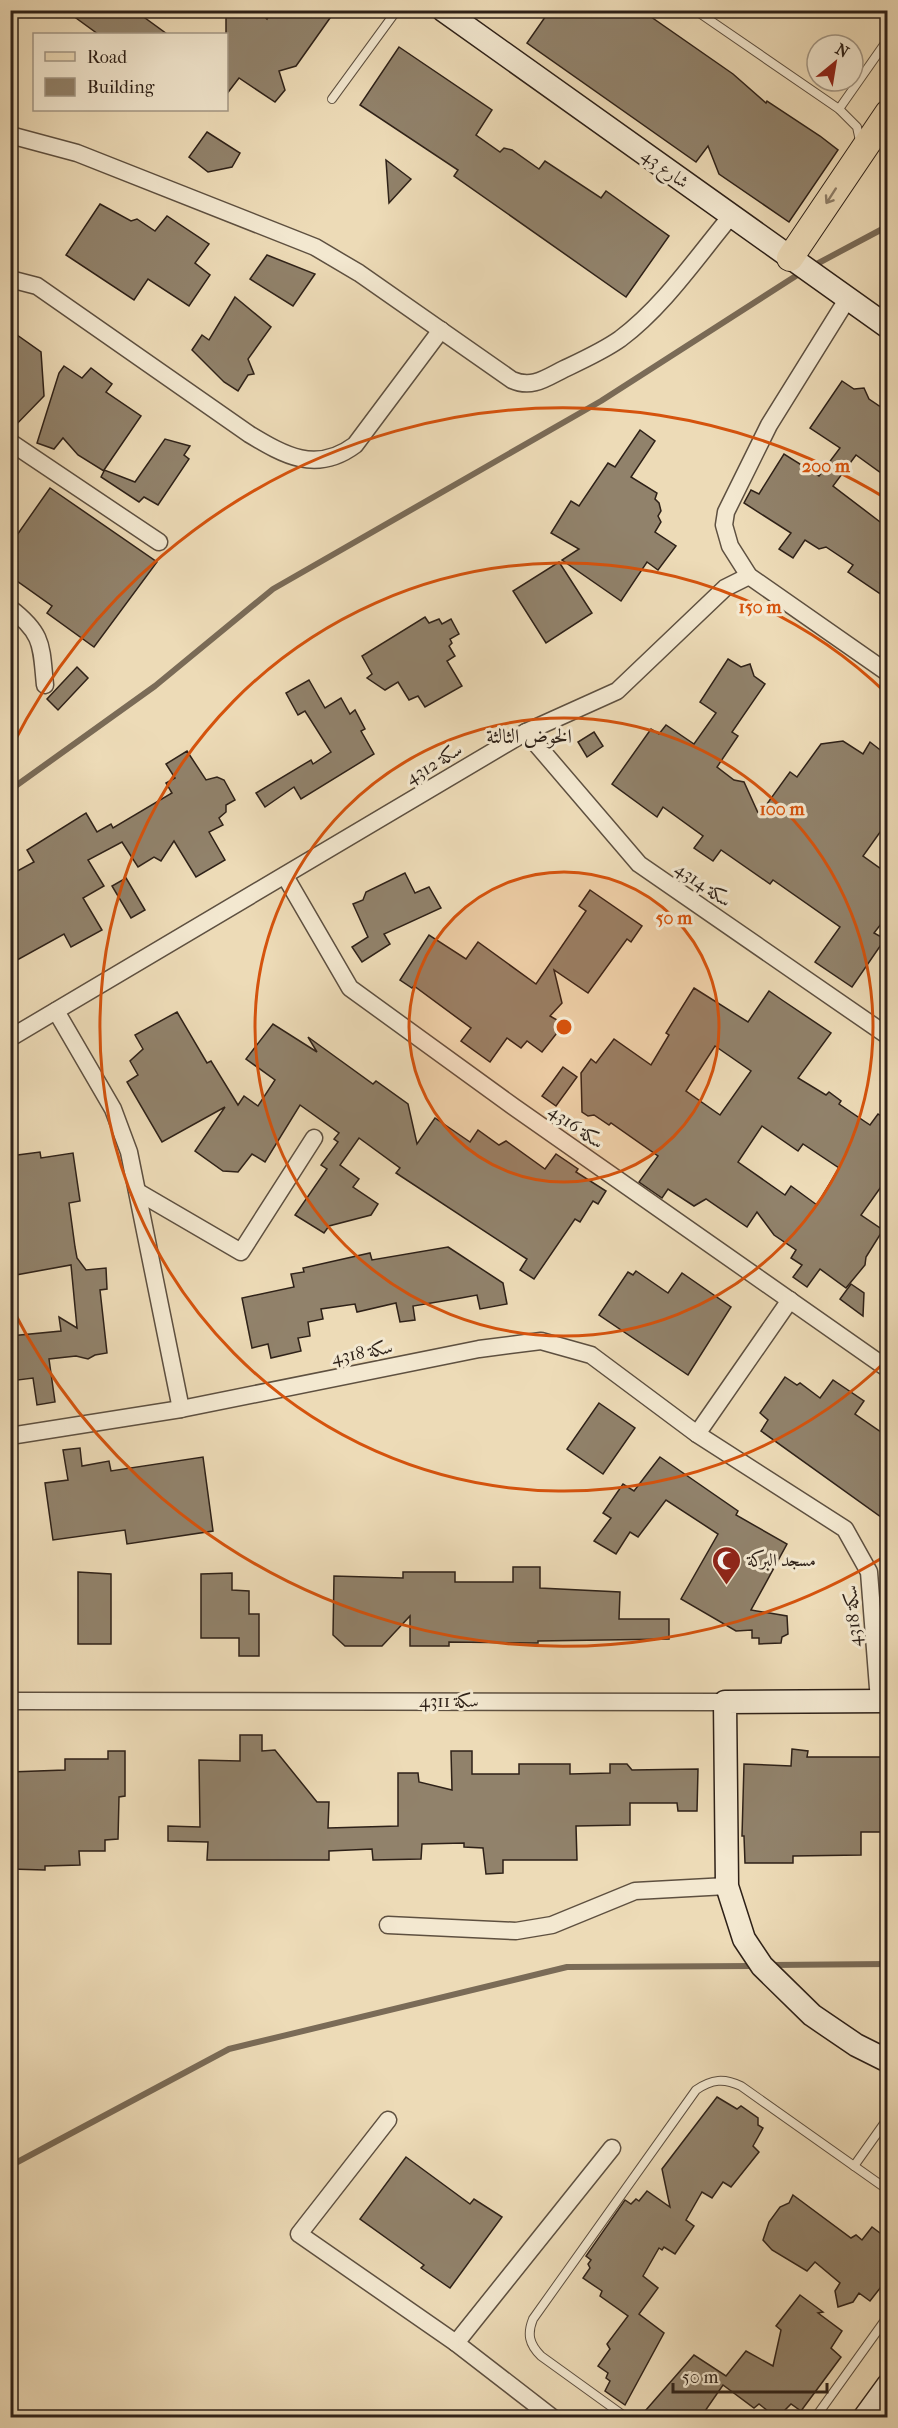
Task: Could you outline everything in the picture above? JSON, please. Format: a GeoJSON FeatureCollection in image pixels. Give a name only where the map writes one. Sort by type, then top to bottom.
{"type":"FeatureCollection","features":[{"type":"Feature","properties":{"kind":"main road"},"geometry":{"type":"LineString","coordinates":[[790,258],[888,113]]}},
{"type":"Feature","properties":{"kind":"street","name":"شارع 43"},"geometry":{"type":"LineString","coordinates":[[443,10],[888,327]]}},
{"type":"Feature","properties":{"kind":"street"},"geometry":{"type":"LineString","coordinates":[[10,135],[77,153],[315,247],[338,259],[512,380],[525,385],[538,382],[601,351],[634,327],[664,299],[730,216]]}},
{"type":"Feature","properties":{"kind":"street"},"geometry":{"type":"LineString","coordinates":[[10,279],[37,286],[249,434],[282,454],[301,459],[338,455],[355,445],[441,330]]}},
{"type":"Feature","properties":{"kind":"street"},"geometry":{"type":"LineString","coordinates":[[848,298],[769,425],[726,512],[724,525],[730,546],[749,576],[888,673]]}},
{"type":"Feature","properties":{"kind":"street"},"geometry":{"type":"LineString","coordinates":[[10,442],[159,542]]}},
{"type":"Feature","properties":{"kind":"street","name":"سكة 4312"},"geometry":{"type":"LineString","coordinates":[[10,1038],[526,732],[617,691],[725,588],[749,576]]}},
{"type":"Feature","properties":{"kind":"street"},"geometry":{"type":"LineString","coordinates":[[10,608],[24,618],[40,641],[45,686]]}},
{"type":"Feature","properties":{"kind":"street","name":"سكة 4314"},"geometry":{"type":"LineString","coordinates":[[526,732],[639,864],[888,1036]]}},
{"type":"Feature","properties":{"kind":"street","name":"سكة 4316"},"geometry":{"type":"LineString","coordinates":[[285,876],[350,988],[514,1107],[888,1369]]}},
{"type":"Feature","properties":{"kind":"street"},"geometry":{"type":"LineString","coordinates":[[56,1011],[113,1109],[129,1152],[181,1409]]}},
{"type":"Feature","properties":{"kind":"street"},"geometry":{"type":"LineString","coordinates":[[138,1192],[241,1252],[314,1138]]}},
{"type":"Feature","properties":{"kind":"street"},"geometry":{"type":"LineString","coordinates":[[697,1434],[790,1300]]}},
{"type":"Feature","properties":{"kind":"street","name":"سكة 4318"},"geometry":{"type":"LineString","coordinates":[[10,1436],[181,1409],[479,1349],[541,1341],[591,1355],[697,1434],[845,1529],[869,1572],[883,1701]]}},
{"type":"Feature","properties":{"kind":"street","name":"سكة 4311"},"geometry":{"type":"LineString","coordinates":[[10,1701],[883,1701]]}},
{"type":"Feature","properties":{"kind":"street"},"geometry":{"type":"LineString","coordinates":[[725,1702],[726,1886],[744,1939],[762,1966],[812,2015],[856,2045],[888,2061]]}},
{"type":"Feature","properties":{"kind":"street"},"geometry":{"type":"LineString","coordinates":[[388,1925],[516,1931],[552,1925],[635,1891],[726,1886]]}},
{"type":"Feature","properties":{"kind":"street"},"geometry":{"type":"LineString","coordinates":[[388,2120],[299,2234],[456,2343],[553,2418]]}},
{"type":"Feature","properties":{"kind":"street"},"geometry":{"type":"LineString","coordinates":[[456,2343],[612,2148]]}},
{"type":"Feature","properties":{"kind":"street"},"geometry":{"type":"LineString","coordinates":[[864,2418],[888,2385]]}},
{"type":"Feature","properties":{"kind":"lane"},"geometry":{"type":"LineString","coordinates":[[332,99],[397,10]]}},
{"type":"Feature","properties":{"kind":"lane"},"geometry":{"type":"LineString","coordinates":[[694,10],[839,109],[857,127],[860,149],[855,159]]}},
{"type":"Feature","properties":{"kind":"lane"},"geometry":{"type":"LineString","coordinates":[[839,109],[888,39]]}},
{"type":"Feature","properties":{"kind":"lane"},"geometry":{"type":"LineString","coordinates":[[627,2418],[533,2349],[529,2329],[533,2319],[696,2090],[712,2081],[730,2081],[888,2190]]}},
{"type":"Feature","properties":{"kind":"lane"},"geometry":{"type":"LineString","coordinates":[[854,2166],[888,2118]]}},
{"type":"Feature","properties":{"kind":"lane"},"geometry":{"type":"LineString","coordinates":[[815,2418],[888,2316]]}},
{"type":"Feature","properties":{"kind":"building"},"geometry":{"type":"Polygon","coordinates":[[[65,10],[134,10],[166,33],[97,33],[65,10]]]}},
{"type":"Feature","properties":{"kind":"building"},"geometry":{"type":"Polygon","coordinates":[[[226,10],[258,10],[267,19],[273,10],[322,10],[330,18],[296,66],[279,71],[285,90],[275,102],[239,78],[228,92],[228,33],[226,33],[226,10]]]}},
{"type":"Feature","properties":{"kind":"building"},"geometry":{"type":"Polygon","coordinates":[[[550,10],[641,10],[733,74],[766,103],[767,101],[838,150],[789,222],[719,174],[708,146],[696,162],[527,43],[550,10]]]}},
{"type":"Feature","properties":{"kind":"building"},"geometry":{"type":"Polygon","coordinates":[[[399,47],[492,110],[476,135],[500,152],[504,148],[512,150],[539,169],[545,161],[601,198],[606,191],[669,236],[626,297],[454,176],[458,170],[360,105],[399,47]]]}},
{"type":"Feature","properties":{"kind":"building"},"geometry":{"type":"Polygon","coordinates":[[[207,132],[240,153],[232,167],[208,172],[189,157],[207,132]]]}},
{"type":"Feature","properties":{"kind":"building"},"geometry":{"type":"Polygon","coordinates":[[[386,160],[411,179],[389,203],[386,160]]]}},
{"type":"Feature","properties":{"kind":"building"},"geometry":{"type":"Polygon","coordinates":[[[100,204],[131,221],[137,219],[155,231],[167,216],[209,244],[195,263],[210,275],[189,306],[148,279],[134,300],[66,255],[100,204]]]}},
{"type":"Feature","properties":{"kind":"building"},"geometry":{"type":"Polygon","coordinates":[[[267,255],[315,274],[293,306],[250,279],[267,255]]]}},
{"type":"Feature","properties":{"kind":"building"},"geometry":{"type":"Polygon","coordinates":[[[235,297],[271,327],[248,359],[254,374],[248,375],[238,391],[224,382],[192,350],[202,335],[209,340],[235,297]]]}},
{"type":"Feature","properties":{"kind":"building"},"geometry":{"type":"Polygon","coordinates":[[[10,330],[41,352],[44,396],[10,431],[10,330]]]}},
{"type":"Feature","properties":{"kind":"building"},"geometry":{"type":"Polygon","coordinates":[[[64,366],[82,378],[91,368],[112,384],[106,392],[141,416],[104,470],[135,482],[165,439],[190,446],[184,455],[189,459],[158,505],[144,497],[139,502],[101,477],[104,471],[78,455],[63,438],[54,449],[37,443],[59,373],[64,366]]]}},
{"type":"Feature","properties":{"kind":"building"},"geometry":{"type":"Polygon","coordinates":[[[842,381],[854,389],[864,388],[869,399],[888,412],[888,478],[856,455],[833,486],[888,528],[888,599],[848,572],[853,565],[826,547],[819,549],[805,540],[793,558],[779,549],[791,533],[744,503],[751,490],[759,494],[784,454],[819,476],[840,448],[810,428],[842,381]]]}},
{"type":"Feature","properties":{"kind":"building"},"geometry":{"type":"Polygon","coordinates":[[[640,430],[655,441],[631,477],[657,493],[655,499],[659,503],[661,511],[658,516],[661,522],[655,532],[676,546],[658,570],[647,562],[621,601],[562,560],[579,549],[551,533],[571,501],[579,506],[608,463],[615,467],[640,430]]]}},
{"type":"Feature","properties":{"kind":"building"},"geometry":{"type":"Polygon","coordinates":[[[50,488],[157,562],[94,647],[47,613],[52,606],[10,576],[10,545],[50,488]]]}},
{"type":"Feature","properties":{"kind":"building"},"geometry":{"type":"Polygon","coordinates":[[[559,562],[592,613],[546,643],[513,591],[559,562]]]}},
{"type":"Feature","properties":{"kind":"building"},"geometry":{"type":"Polygon","coordinates":[[[425,617],[429,623],[439,619],[442,624],[451,619],[459,634],[450,639],[452,643],[449,646],[455,656],[447,661],[462,686],[425,707],[418,696],[409,700],[398,682],[385,690],[367,678],[372,674],[362,656],[425,617]]]}},
{"type":"Feature","properties":{"kind":"building"},"geometry":{"type":"Polygon","coordinates":[[[728,659],[741,667],[750,664],[754,676],[765,684],[732,732],[738,736],[717,767],[734,780],[744,782],[759,815],[790,772],[797,777],[821,744],[843,741],[863,754],[870,742],[888,756],[888,821],[863,856],[888,874],[888,884],[881,893],[888,898],[888,915],[874,933],[885,939],[852,987],[815,962],[840,927],[773,880],[770,884],[721,850],[713,861],[694,848],[703,836],[663,807],[657,817],[612,784],[651,729],[659,734],[666,725],[694,744],[716,713],[700,702],[728,659]]]}},
{"type":"Feature","properties":{"kind":"building"},"geometry":{"type":"Polygon","coordinates":[[[77,667],[88,678],[58,710],[47,699],[77,667]]]}},
{"type":"Feature","properties":{"kind":"building"},"geometry":{"type":"Polygon","coordinates":[[[309,680],[325,708],[341,698],[350,714],[355,710],[365,729],[361,731],[374,754],[301,799],[294,787],[265,807],[256,793],[311,760],[313,764],[331,752],[305,711],[298,715],[286,693],[309,680]]]}},
{"type":"Feature","properties":{"kind":"building"},"geometry":{"type":"Polygon","coordinates":[[[594,732],[603,746],[587,757],[578,742],[594,732]]]}},
{"type":"Feature","properties":{"kind":"building"},"geometry":{"type":"Polygon","coordinates":[[[187,751],[206,780],[217,777],[224,780],[235,800],[226,805],[226,812],[219,818],[223,825],[209,832],[225,860],[196,877],[174,841],[161,861],[154,857],[138,867],[122,842],[88,860],[104,886],[83,898],[102,930],[71,947],[64,934],[10,964],[10,875],[34,862],[27,850],[86,813],[97,832],[111,824],[113,828],[172,793],[166,783],[175,778],[166,764],[187,751]]]}},
{"type":"Feature","properties":{"kind":"building"},"geometry":{"type":"Polygon","coordinates":[[[405,873],[415,893],[429,887],[441,908],[384,934],[390,944],[362,962],[352,947],[368,937],[353,904],[363,900],[366,892],[405,873]]]}},
{"type":"Feature","properties":{"kind":"building"},"geometry":{"type":"Polygon","coordinates":[[[126,878],[145,910],[131,918],[112,886],[126,878]]]}},
{"type":"Feature","properties":{"kind":"building"},"geometry":{"type":"Polygon","coordinates":[[[590,890],[642,926],[631,942],[627,939],[588,993],[554,970],[562,1003],[550,1016],[564,1024],[542,1052],[527,1041],[521,1048],[507,1038],[490,1062],[461,1041],[471,1028],[414,986],[412,988],[400,980],[429,935],[466,959],[478,942],[536,984],[586,911],[579,906],[590,890]]]}},
{"type":"Feature","properties":{"kind":"building"},"geometry":{"type":"Polygon","coordinates":[[[694,988],[748,1022],[769,991],[831,1033],[798,1078],[826,1095],[829,1092],[841,1101],[839,1104],[870,1125],[878,1114],[888,1121],[888,1177],[861,1215],[883,1230],[866,1257],[865,1265],[846,1288],[820,1269],[807,1287],[793,1277],[802,1265],[791,1258],[796,1250],[774,1235],[757,1212],[747,1227],[706,1199],[694,1206],[668,1189],[662,1198],[639,1182],[658,1156],[611,1123],[609,1125],[594,1115],[588,1116],[582,1112],[581,1073],[591,1059],[596,1063],[614,1039],[651,1065],[669,1035],[666,1033],[694,988]],[[715,1046],[686,1091],[720,1115],[751,1071],[715,1046]],[[762,1126],[738,1162],[785,1195],[791,1186],[817,1205],[839,1168],[803,1144],[798,1151],[762,1126]]]}},
{"type":"Feature","properties":{"kind":"building"},"geometry":{"type":"Polygon","coordinates":[[[177,1012],[207,1063],[211,1061],[238,1105],[244,1096],[258,1106],[275,1080],[246,1059],[273,1024],[317,1052],[308,1037],[373,1084],[376,1081],[408,1104],[417,1144],[435,1118],[470,1142],[478,1130],[499,1145],[506,1141],[545,1169],[556,1154],[578,1169],[576,1172],[606,1191],[598,1204],[593,1201],[580,1222],[575,1219],[534,1279],[520,1270],[527,1259],[396,1173],[400,1168],[359,1138],[340,1165],[359,1179],[353,1187],[378,1204],[371,1215],[329,1226],[324,1233],[295,1215],[327,1169],[321,1165],[338,1142],[334,1139],[339,1133],[300,1105],[265,1162],[252,1154],[238,1172],[223,1171],[195,1151],[225,1107],[162,1142],[127,1082],[138,1075],[130,1061],[143,1049],[135,1035],[177,1012]]]}},
{"type":"Feature","properties":{"kind":"building"},"geometry":{"type":"Polygon","coordinates":[[[563,1067],[577,1077],[556,1106],[542,1096],[563,1067]]]}},
{"type":"Feature","properties":{"kind":"building"},"geometry":{"type":"Polygon","coordinates":[[[40,1152],[41,1158],[73,1153],[80,1201],[69,1203],[75,1247],[77,1258],[86,1270],[106,1268],[107,1289],[100,1290],[107,1353],[88,1359],[76,1356],[49,1359],[55,1402],[37,1405],[33,1378],[10,1381],[10,1336],[61,1331],[59,1317],[77,1328],[71,1265],[10,1276],[10,1156],[40,1152]]]}},
{"type":"Feature","properties":{"kind":"building"},"geometry":{"type":"Polygon","coordinates":[[[448,1247],[503,1283],[507,1304],[480,1309],[477,1295],[413,1306],[415,1320],[400,1322],[396,1303],[357,1312],[355,1304],[321,1309],[323,1319],[308,1322],[310,1336],[298,1338],[301,1351],[271,1358],[268,1344],[252,1348],[242,1298],[294,1287],[291,1274],[304,1272],[303,1268],[370,1253],[372,1260],[448,1247]]]}},
{"type":"Feature","properties":{"kind":"building"},"geometry":{"type":"Polygon","coordinates":[[[636,1271],[668,1293],[682,1273],[731,1307],[688,1375],[599,1315],[628,1272],[633,1275],[636,1271]]]}},
{"type":"Feature","properties":{"kind":"building"},"geometry":{"type":"Polygon","coordinates":[[[851,1284],[864,1293],[863,1316],[840,1299],[851,1284]]]}},
{"type":"Feature","properties":{"kind":"building"},"geometry":{"type":"Polygon","coordinates":[[[785,1377],[797,1385],[800,1383],[820,1398],[833,1380],[864,1401],[855,1414],[888,1437],[888,1522],[761,1431],[768,1420],[760,1413],[785,1377]]]}},
{"type":"Feature","properties":{"kind":"building"},"geometry":{"type":"Polygon","coordinates":[[[599,1403],[635,1428],[603,1474],[567,1449],[599,1403]]]}},
{"type":"Feature","properties":{"kind":"building"},"geometry":{"type":"Polygon","coordinates":[[[80,1448],[82,1466],[109,1461],[111,1471],[203,1457],[213,1531],[127,1544],[125,1530],[53,1540],[45,1483],[68,1480],[63,1450],[80,1448]]]}},
{"type":"Feature","properties":{"kind":"building"},"geometry":{"type":"Polygon","coordinates":[[[660,1457],[738,1511],[736,1515],[787,1544],[751,1610],[787,1616],[788,1634],[782,1637],[781,1643],[759,1644],[759,1638],[752,1638],[752,1630],[736,1631],[681,1599],[718,1534],[666,1500],[638,1537],[630,1532],[616,1554],[594,1541],[611,1518],[603,1513],[623,1484],[634,1491],[660,1457]]]}},
{"type":"Feature","properties":{"kind":"building"},"geometry":{"type":"Polygon","coordinates":[[[513,1567],[540,1567],[540,1588],[620,1592],[619,1619],[669,1619],[669,1639],[538,1641],[538,1643],[449,1642],[449,1646],[410,1646],[410,1616],[382,1646],[345,1646],[333,1635],[334,1576],[403,1578],[403,1572],[455,1572],[455,1582],[513,1582],[513,1567]]]}},
{"type":"Feature","properties":{"kind":"building"},"geometry":{"type":"Polygon","coordinates":[[[78,1572],[111,1574],[111,1644],[78,1644],[78,1572]]]}},
{"type":"Feature","properties":{"kind":"building"},"geometry":{"type":"Polygon","coordinates":[[[232,1573],[232,1590],[249,1591],[249,1614],[259,1614],[259,1656],[239,1656],[239,1638],[201,1638],[201,1574],[232,1573]]]}},
{"type":"Feature","properties":{"kind":"building"},"geometry":{"type":"Polygon","coordinates":[[[240,1735],[262,1735],[262,1751],[275,1750],[317,1802],[329,1802],[328,1828],[398,1826],[398,1773],[418,1773],[419,1782],[452,1790],[451,1751],[472,1751],[472,1774],[519,1774],[519,1764],[570,1764],[570,1774],[610,1773],[610,1764],[627,1764],[632,1770],[698,1769],[697,1811],[678,1811],[677,1803],[630,1803],[630,1825],[576,1826],[577,1860],[503,1860],[503,1873],[486,1874],[483,1848],[464,1847],[464,1843],[422,1844],[421,1859],[373,1860],[372,1849],[329,1851],[329,1860],[207,1860],[208,1842],[168,1841],[168,1826],[200,1827],[199,1760],[240,1761],[240,1735]]]}},
{"type":"Feature","properties":{"kind":"building"},"geometry":{"type":"Polygon","coordinates":[[[792,1749],[808,1751],[807,1757],[884,1757],[881,1794],[888,1790],[888,1832],[861,1832],[861,1855],[793,1856],[793,1863],[745,1863],[744,1836],[742,1836],[744,1764],[791,1766],[792,1749]]]}},
{"type":"Feature","properties":{"kind":"building"},"geometry":{"type":"Polygon","coordinates":[[[108,1751],[125,1751],[125,1796],[119,1797],[118,1839],[105,1840],[105,1851],[79,1851],[80,1865],[45,1866],[45,1870],[10,1869],[10,1772],[65,1770],[65,1759],[108,1759],[108,1751]]]}},
{"type":"Feature","properties":{"kind":"building"},"geometry":{"type":"Polygon","coordinates":[[[717,2097],[737,2109],[741,2106],[758,2118],[758,2125],[763,2128],[753,2146],[759,2152],[731,2187],[723,2182],[712,2198],[702,2192],[686,2220],[694,2226],[675,2254],[664,2247],[662,2250],[659,2248],[643,2276],[658,2288],[639,2314],[664,2333],[625,2405],[605,2391],[610,2381],[606,2378],[608,2373],[598,2366],[610,2349],[607,2344],[628,2316],[600,2296],[602,2291],[583,2278],[590,2268],[588,2264],[591,2260],[586,2256],[625,2200],[631,2204],[636,2199],[639,2201],[647,2191],[670,2207],[662,2169],[717,2097]]]}},
{"type":"Feature","properties":{"kind":"building"},"geometry":{"type":"Polygon","coordinates":[[[406,2157],[470,2204],[474,2199],[502,2217],[450,2288],[421,2268],[424,2265],[360,2219],[406,2157]]]}},
{"type":"Feature","properties":{"kind":"building"},"geometry":{"type":"Polygon","coordinates":[[[793,2195],[851,2238],[856,2235],[862,2240],[872,2227],[888,2239],[888,2278],[870,2301],[859,2293],[853,2302],[838,2307],[835,2291],[840,2283],[815,2262],[807,2271],[772,2250],[763,2240],[769,2222],[780,2207],[789,2203],[793,2195]]]}},
{"type":"Feature","properties":{"kind":"building"},"geometry":{"type":"Polygon","coordinates":[[[800,2295],[823,2312],[818,2313],[842,2331],[831,2348],[841,2357],[801,2411],[791,2404],[777,2418],[759,2404],[754,2408],[723,2385],[703,2414],[698,2411],[694,2418],[639,2418],[694,2355],[726,2376],[746,2351],[773,2366],[781,2330],[776,2326],[800,2295]]]}},
{"type":"Feature","properties":{"kind":"waterway"},"geometry":{"type":"LineString","coordinates":[[811,267],[888,226]]}},
{"type":"Feature","properties":{"kind":"waterway"},"geometry":{"type":"LineString","coordinates":[[10,790],[155,686],[273,589],[601,401],[802,272]]}},
{"type":"Feature","properties":{"kind":"waterway"},"geometry":{"type":"LineString","coordinates":[[771,1965],[888,1964]]}},
{"type":"Feature","properties":{"kind":"waterway"},"geometry":{"type":"LineString","coordinates":[[10,2166],[229,2049],[567,1967],[755,1966]]}},
{"type":"Feature","properties":{"kind":"place","name":"مسجد البركة"},"geometry":{"type":"Point","coordinates":[726,1586]}},
{"type":"Feature","properties":{"kind":"district","name":"الخوض الثالثة"},"geometry":{"type":"Point","coordinates":[529,736]}}]}
